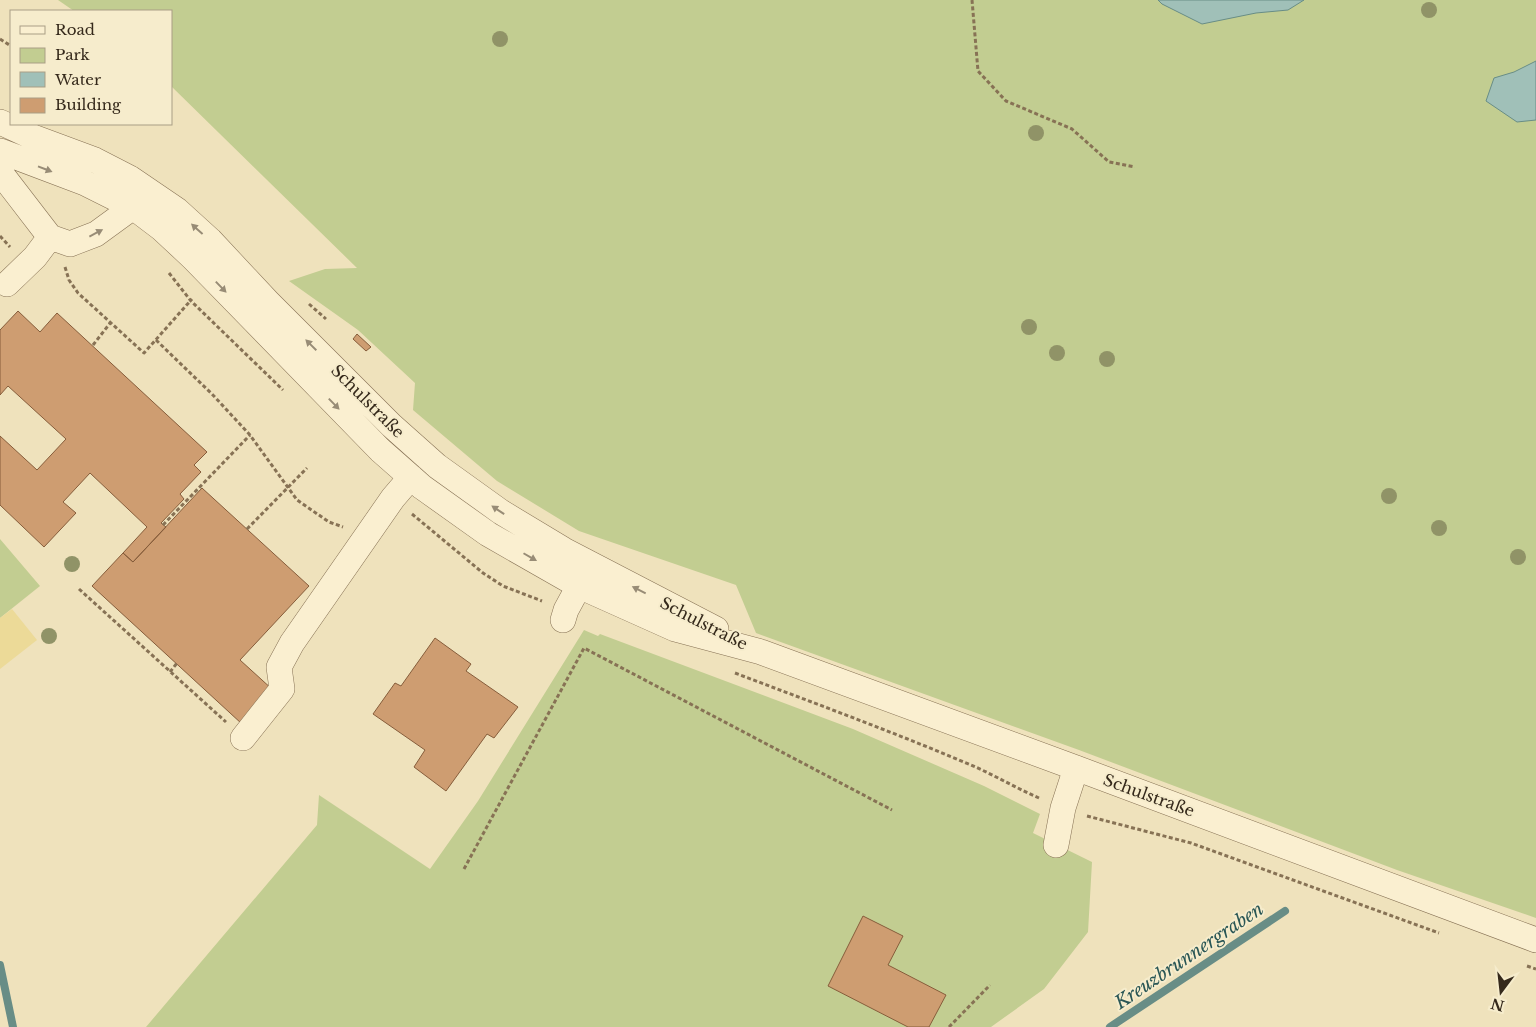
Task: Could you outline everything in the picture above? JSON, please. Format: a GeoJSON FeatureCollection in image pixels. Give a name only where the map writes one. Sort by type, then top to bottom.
{"type":"FeatureCollection","features":[{"type":"Feature","properties":{"kind":"street","name":"Schulstraße"},"geometry":{"type":"LineString","coordinates":[[0,122],[33,137],[95,160],[130,178],[177,210],[210,240],[267,301],[391,425],[437,466],[501,512],[579,558],[761,652]]}},
{"type":"Feature","properties":{"kind":"street","name":"Schulstraße"},"geometry":{"type":"LineString","coordinates":[[0,151],[85,184],[133,206],[162,229],[380,450],[410,477],[488,534],[579,586],[675,630],[761,652],[1536,940]]}},
{"type":"Feature","properties":{"kind":"street"},"geometry":{"type":"LineString","coordinates":[[0,172],[50,237],[70,244],[96,234],[133,206],[130,178]]}},
{"type":"Feature","properties":{"kind":"street"},"geometry":{"type":"LineString","coordinates":[[7,284],[35,257],[50,237]]}},
{"type":"Feature","properties":{"kind":"street"},"geometry":{"type":"LineString","coordinates":[[243,738],[282,689],[279,667],[292,643],[393,498],[410,477]]}},
{"type":"Feature","properties":{"kind":"street"},"geometry":{"type":"LineString","coordinates":[[562,620],[579,586],[579,558]]}},
{"type":"Feature","properties":{"kind":"street"},"geometry":{"type":"LineString","coordinates":[[1056,845],[1063,808],[1076,768]]}},
{"type":"Feature","properties":{"kind":"path"},"geometry":{"type":"LineString","coordinates":[[972,0],[978,70],[1006,101],[1072,129],[1109,162],[1135,167]]}},
{"type":"Feature","properties":{"kind":"path"},"geometry":{"type":"LineString","coordinates":[[63,262],[69,280],[78,293],[144,353],[211,277]]}},
{"type":"Feature","properties":{"kind":"path"},"geometry":{"type":"LineString","coordinates":[[93,345],[111,322]]}},
{"type":"Feature","properties":{"kind":"path"},"geometry":{"type":"LineString","coordinates":[[156,340],[212,394],[250,435],[297,500],[329,522],[367,536]]}},
{"type":"Feature","properties":{"kind":"path"},"geometry":{"type":"LineString","coordinates":[[163,525],[250,435]]}},
{"type":"Feature","properties":{"kind":"path"},"geometry":{"type":"LineString","coordinates":[[247,529],[308,468]]}},
{"type":"Feature","properties":{"kind":"path"},"geometry":{"type":"LineString","coordinates":[[79,589],[243,738]]}},
{"type":"Feature","properties":{"kind":"path"},"geometry":{"type":"LineString","coordinates":[[464,869],[584,648],[892,810]]}},
{"type":"Feature","properties":{"kind":"path"},"geometry":{"type":"LineString","coordinates":[[170,672],[177,664]]}},
{"type":"Feature","properties":{"kind":"path"},"geometry":{"type":"LineString","coordinates":[[949,1027],[990,985]]}},
{"type":"Feature","properties":{"kind":"green space"},"geometry":{"type":"Polygon","coordinates":[[[58,0],[1536,0],[1536,918],[1397,870],[1079,750],[756,633],[736,585],[579,531],[497,481],[413,410],[415,383],[358,330],[289,281],[325,269],[357,268],[172,87],[172,10],[73,10],[58,0]]]}},
{"type":"Feature","properties":{"kind":"green space"},"geometry":{"type":"Polygon","coordinates":[[[0,539],[40,586],[0,618],[0,539]]]}},
{"type":"Feature","properties":{"kind":"green space"},"geometry":{"type":"Polygon","coordinates":[[[584,630],[598,636],[600,634],[853,729],[984,786],[1040,814],[1033,833],[1092,862],[1088,932],[1044,989],[991,1027],[146,1027],[317,825],[319,795],[430,869],[478,801],[584,630]]]}},
{"type":"Feature","properties":{"kind":"sand"},"geometry":{"type":"Polygon","coordinates":[[[12,609],[37,640],[0,669],[0,618],[12,609]]]}},
{"type":"Feature","properties":{"kind":"water"},"geometry":{"type":"Polygon","coordinates":[[[1158,0],[1304,0],[1288,10],[1256,13],[1202,24],[1162,4],[1158,0]]]}},
{"type":"Feature","properties":{"kind":"water"},"geometry":{"type":"Polygon","coordinates":[[[1536,61],[1536,120],[1517,122],[1486,101],[1494,78],[1514,72],[1536,61]]]}},
{"type":"Feature","properties":{"kind":"building"},"geometry":{"type":"Polygon","coordinates":[[[18,311],[40,332],[57,313],[207,452],[194,465],[201,472],[180,494],[184,499],[161,523],[166,527],[133,562],[123,553],[147,527],[90,473],[63,502],[76,513],[44,547],[0,505],[0,436],[37,470],[66,439],[8,386],[0,395],[0,330],[18,311]]]}},
{"type":"Feature","properties":{"kind":"building"},"geometry":{"type":"Polygon","coordinates":[[[357,334],[371,347],[366,351],[353,339],[357,334]]]}},
{"type":"Feature","properties":{"kind":"building"},"geometry":{"type":"Polygon","coordinates":[[[202,488],[309,586],[240,660],[273,690],[242,724],[92,586],[123,553],[133,562],[202,488]]]}},
{"type":"Feature","properties":{"kind":"building"},"geometry":{"type":"Polygon","coordinates":[[[435,638],[471,664],[466,671],[518,707],[494,738],[487,734],[446,791],[414,767],[425,750],[373,714],[395,683],[401,686],[435,638]]]}},
{"type":"Feature","properties":{"kind":"building"},"geometry":{"type":"Polygon","coordinates":[[[863,916],[903,936],[888,965],[946,995],[929,1027],[908,1027],[828,986],[863,916]]]}},
{"type":"Feature","properties":{"kind":"waterway","name":"Kreuzbrunnergraben"},"geometry":{"type":"LineString","coordinates":[[1110,1027],[1285,911]]}},
{"type":"Feature","properties":{"kind":"waterway"},"geometry":{"type":"LineString","coordinates":[[0,965],[13,1027]]}}]}
